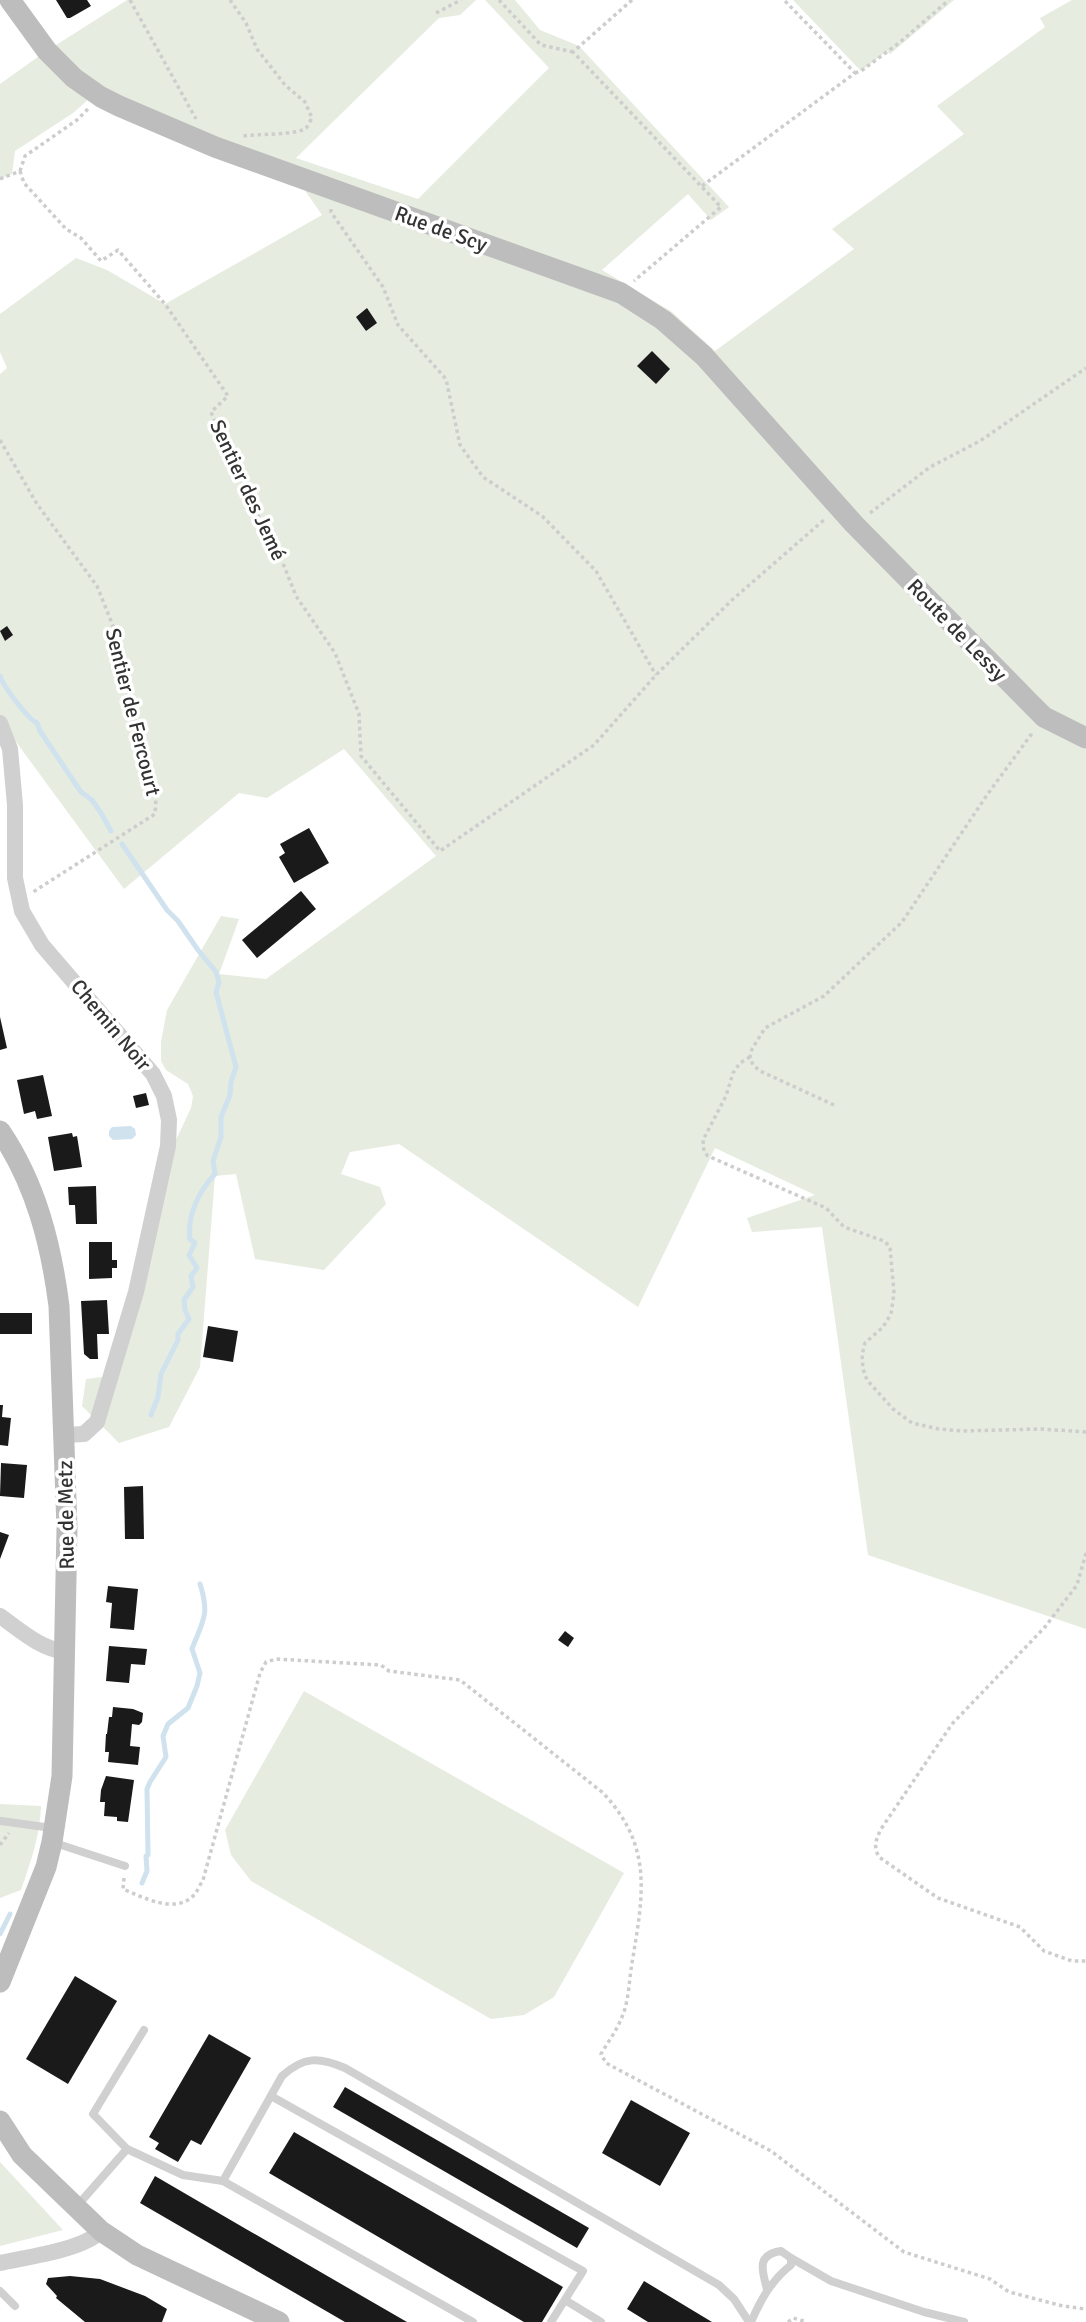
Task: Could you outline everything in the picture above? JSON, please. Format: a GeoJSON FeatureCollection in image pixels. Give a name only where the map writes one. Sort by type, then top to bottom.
{"type":"FeatureCollection","features":[{"type":"Feature","properties":{"kind":"street","name":"Rue de Scy"},"geometry":{"type":"LineString","coordinates":[[10,0],[47,51],[74,78],[101,97],[210,145],[621,293],[663,320],[704,356],[839,507]]}},
{"type":"Feature","properties":{"kind":"street","name":"Route de Lessy"},"geometry":{"type":"LineString","coordinates":[[839,507],[1044,717],[1086,738]]}},
{"type":"Feature","properties":{"kind":"street","name":"Chemin Noir"},"geometry":{"type":"LineString","coordinates":[[0,723],[10,749],[15,806],[15,878],[22,911],[42,945],[153,1074],[164,1096],[169,1120],[168,1146],[136,1292],[97,1422],[85,1434],[65,1435]]}},
{"type":"Feature","properties":{"kind":"street","name":"Rue de Metz"},"geometry":{"type":"LineString","coordinates":[[0,1131],[35,1196],[49,1246],[59,1306],[67,1528],[62,1776],[54,1835],[46,1867],[0,1982]]}},
{"type":"Feature","properties":{"kind":"street"},"geometry":{"type":"LineString","coordinates":[[0,1616],[39,1644],[54,1651],[66,1652]]}},
{"type":"Feature","properties":{"kind":"street"},"geometry":{"type":"LineString","coordinates":[[0,2121],[22,2155],[101,2231],[148,2261],[279,2322]]}},
{"type":"Feature","properties":{"kind":"street"},"geometry":{"type":"LineString","coordinates":[[0,2263],[80,2245],[95,2238],[101,2231]]}},
{"type":"Feature","properties":{"kind":"lane"},"geometry":{"type":"LineString","coordinates":[[1,1821],[54,1835],[125,1866]]}},
{"type":"Feature","properties":{"kind":"lane"},"geometry":{"type":"LineString","coordinates":[[144,2030],[93,2114],[127,2149],[183,2175],[223,2181],[473,2322]]}},
{"type":"Feature","properties":{"kind":"lane"},"geometry":{"type":"LineString","coordinates":[[223,2181],[282,2076],[304,2061],[329,2061],[719,2285],[734,2299],[750,2322],[766,2289],[791,2265],[791,2258]]}},
{"type":"Feature","properties":{"kind":"lane"},"geometry":{"type":"LineString","coordinates":[[271,2096],[583,2271],[551,2322]]}},
{"type":"Feature","properties":{"kind":"lane"},"geometry":{"type":"LineString","coordinates":[[75,2208],[127,2149]]}},
{"type":"Feature","properties":{"kind":"lane"},"geometry":{"type":"LineString","coordinates":[[766,2289],[762,2270],[764,2259],[770,2253],[781,2251],[831,2281],[924,2312],[964,2322]]}},
{"type":"Feature","properties":{"kind":"lane"},"geometry":{"type":"LineString","coordinates":[[0,2291],[15,2306]]}},
{"type":"Feature","properties":{"kind":"lane"},"geometry":{"type":"LineString","coordinates":[[565,2300],[601,2322]]}},
{"type":"Feature","properties":{"kind":"path"},"geometry":{"type":"LineString","coordinates":[[130,0],[210,145],[222,138],[274,132],[295,134],[306,128],[312,118],[305,102],[285,85],[257,49],[246,23],[230,0]]}},
{"type":"Feature","properties":{"kind":"path"},"geometry":{"type":"LineString","coordinates":[[436,13],[461,0]]}},
{"type":"Feature","properties":{"kind":"path"},"geometry":{"type":"LineString","coordinates":[[499,0],[541,45],[573,52],[721,207],[621,293]]}},
{"type":"Feature","properties":{"kind":"path"},"geometry":{"type":"LineString","coordinates":[[573,52],[632,0]]}},
{"type":"Feature","properties":{"kind":"path"},"geometry":{"type":"LineString","coordinates":[[783,0],[855,73]]}},
{"type":"Feature","properties":{"kind":"path"},"geometry":{"type":"LineString","coordinates":[[702,186],[899,43],[949,0]]}},
{"type":"Feature","properties":{"kind":"path"},"geometry":{"type":"LineString","coordinates":[[0,179],[20,171],[24,156],[77,120],[101,97]]}},
{"type":"Feature","properties":{"kind":"path","name":"Sentier des Jemé"},"geometry":{"type":"LineString","coordinates":[[20,171],[24,183],[66,229],[81,238],[101,261],[118,250],[165,304],[228,396],[211,412],[231,463],[284,566],[296,596],[335,653],[359,713],[361,756],[440,850],[594,745],[656,674]]}},
{"type":"Feature","properties":{"kind":"path"},"geometry":{"type":"LineString","coordinates":[[334,191],[331,212],[383,287],[398,324],[446,379],[460,445],[482,477],[542,516],[596,571],[656,674],[732,600],[839,507]]}},
{"type":"Feature","properties":{"kind":"path"},"geometry":{"type":"LineString","coordinates":[[854,524],[930,467],[980,441],[1086,368]]}},
{"type":"Feature","properties":{"kind":"path","name":"Sentier de Fercourt"},"geometry":{"type":"LineString","coordinates":[[0,440],[37,504],[97,586],[119,641],[123,676],[156,798],[155,814],[20,901]]}},
{"type":"Feature","properties":{"kind":"path"},"geometry":{"type":"LineString","coordinates":[[834,1105],[760,1071],[753,1065],[750,1057],[752,1049],[765,1028],[824,996],[902,922],[987,795],[1044,717]]}},
{"type":"Feature","properties":{"kind":"path"},"geometry":{"type":"LineString","coordinates":[[750,1057],[740,1063],[733,1073],[726,1096],[703,1140],[704,1152],[826,1208],[844,1227],[884,1241],[890,1247],[894,1293],[891,1314],[883,1327],[865,1343],[862,1355],[867,1380],[893,1409],[912,1423],[962,1431],[1041,1429],[1086,1432]]}},
{"type":"Feature","properties":{"kind":"path"},"geometry":{"type":"LineString","coordinates":[[1086,1553],[1077,1585],[1045,1627],[952,1724],[881,1829],[875,1841],[875,1849],[879,1857],[938,1898],[1020,1927],[1044,1951],[1073,1961],[1086,1961]]}},
{"type":"Feature","properties":{"kind":"path"},"geometry":{"type":"LineString","coordinates":[[125,1866],[123,1889],[155,1903],[176,1903],[193,1897],[203,1880],[260,1673],[266,1662],[276,1659],[381,1665],[389,1671],[460,1680],[602,1792],[618,1809],[632,1834],[642,1870],[641,1899],[623,2015],[601,2054],[606,2063],[771,2151],[904,2252],[990,2279],[1009,2292],[1086,2309]]}},
{"type":"Feature","properties":{"kind":"path"},"geometry":{"type":"LineString","coordinates":[[788,2322],[793,2318],[807,2322]]}},
{"type":"Feature","properties":{"kind":"shaded area"},"geometry":{"type":"Polygon","coordinates":[[[127,0],[476,0],[460,15],[439,18],[296,158],[418,199],[549,68],[485,0],[515,0],[540,30],[579,46],[729,207],[711,220],[688,194],[602,270],[672,312],[715,351],[854,249],[832,229],[964,134],[937,106],[1045,27],[1040,18],[1072,0],[1086,0],[1086,1629],[868,1555],[822,1227],[752,1232],[747,1218],[815,1195],[715,1148],[638,1307],[399,1144],[350,1152],[341,1174],[380,1187],[386,1204],[324,1270],[255,1259],[236,1174],[215,1176],[200,1367],[169,1427],[119,1443],[82,1406],[86,1379],[118,1375],[174,1144],[191,1108],[193,1096],[188,1084],[166,1070],[161,1061],[161,1042],[167,1010],[221,916],[239,919],[219,974],[266,979],[436,856],[344,749],[267,798],[239,793],[124,889],[0,720],[0,374],[7,368],[0,352],[0,314],[76,258],[107,270],[165,304],[322,215],[304,189],[90,98],[73,113],[15,151],[12,174],[0,179],[0,84],[127,0]]]}},
{"type":"Feature","properties":{"kind":"shaded area"},"geometry":{"type":"Polygon","coordinates":[[[793,0],[954,0],[890,54],[887,51],[861,71],[793,0]]]}},
{"type":"Feature","properties":{"kind":"shaded area"},"geometry":{"type":"Polygon","coordinates":[[[304,1691],[624,1873],[554,1997],[524,2015],[491,2019],[251,1881],[231,1855],[225,1830],[304,1691]]]}},
{"type":"Feature","properties":{"kind":"shaded area"},"geometry":{"type":"Polygon","coordinates":[[[0,1804],[41,1806],[37,1838],[21,1890],[0,1898],[0,1804]]]}},
{"type":"Feature","properties":{"kind":"shaded area"},"geometry":{"type":"Polygon","coordinates":[[[0,2162],[63,2230],[0,2246],[0,2162]]]}},
{"type":"Feature","properties":{"kind":"water"},"geometry":{"type":"Polygon","coordinates":[[[131,1126],[136,1135],[132,1139],[113,1140],[109,1136],[112,1127],[131,1126]]]}},
{"type":"Feature","properties":{"kind":"building"},"geometry":{"type":"Polygon","coordinates":[[[56,0],[87,0],[91,6],[67,18],[56,0]]]}},
{"type":"Feature","properties":{"kind":"building"},"geometry":{"type":"Polygon","coordinates":[[[367,308],[377,323],[366,331],[356,317],[367,308]]]}},
{"type":"Feature","properties":{"kind":"building"},"geometry":{"type":"Polygon","coordinates":[[[652,351],[670,369],[656,384],[637,366],[652,351]]]}},
{"type":"Feature","properties":{"kind":"building"},"geometry":{"type":"Polygon","coordinates":[[[7,626],[13,635],[5,641],[0,631],[7,626]]]}},
{"type":"Feature","properties":{"kind":"building"},"geometry":{"type":"Polygon","coordinates":[[[309,828],[329,863],[294,883],[279,857],[285,853],[280,844],[309,828]]]}},
{"type":"Feature","properties":{"kind":"building"},"geometry":{"type":"Polygon","coordinates":[[[301,891],[316,909],[257,958],[242,940],[301,891]]]}},
{"type":"Feature","properties":{"kind":"building"},"geometry":{"type":"Polygon","coordinates":[[[0,1017],[7,1048],[0,1050],[0,1017]]]}},
{"type":"Feature","properties":{"kind":"building"},"geometry":{"type":"Polygon","coordinates":[[[43,1075],[52,1116],[37,1119],[35,1111],[24,1114],[17,1080],[43,1075]]]}},
{"type":"Feature","properties":{"kind":"building"},"geometry":{"type":"Polygon","coordinates":[[[146,1093],[149,1105],[136,1108],[133,1096],[146,1093]]]}},
{"type":"Feature","properties":{"kind":"building"},"geometry":{"type":"Polygon","coordinates":[[[72,1133],[73,1137],[77,1136],[82,1167],[54,1171],[48,1137],[72,1133]]]}},
{"type":"Feature","properties":{"kind":"building"},"geometry":{"type":"Polygon","coordinates":[[[96,1186],[97,1224],[76,1224],[75,1205],[69,1205],[68,1187],[96,1186]]]}},
{"type":"Feature","properties":{"kind":"building"},"geometry":{"type":"Polygon","coordinates":[[[89,1242],[112,1242],[112,1260],[117,1260],[117,1268],[112,1268],[112,1278],[89,1279],[89,1242]]]}},
{"type":"Feature","properties":{"kind":"building"},"geometry":{"type":"Polygon","coordinates":[[[107,1300],[109,1334],[97,1334],[98,1359],[90,1359],[84,1354],[81,1301],[107,1300]]]}},
{"type":"Feature","properties":{"kind":"building"},"geometry":{"type":"Polygon","coordinates":[[[0,1313],[32,1313],[32,1334],[0,1334],[0,1313]]]}},
{"type":"Feature","properties":{"kind":"building"},"geometry":{"type":"Polygon","coordinates":[[[208,1326],[238,1331],[233,1362],[203,1357],[208,1326]]]}},
{"type":"Feature","properties":{"kind":"building"},"geometry":{"type":"Polygon","coordinates":[[[0,1405],[3,1405],[2,1417],[11,1418],[8,1446],[0,1445],[0,1405]]]}},
{"type":"Feature","properties":{"kind":"building"},"geometry":{"type":"Polygon","coordinates":[[[1,1463],[27,1465],[24,1498],[0,1496],[1,1463]]]}},
{"type":"Feature","properties":{"kind":"building"},"geometry":{"type":"Polygon","coordinates":[[[143,1486],[144,1539],[125,1539],[124,1487],[143,1486]]]}},
{"type":"Feature","properties":{"kind":"building"},"geometry":{"type":"Polygon","coordinates":[[[0,1532],[9,1535],[0,1559],[0,1532]]]}},
{"type":"Feature","properties":{"kind":"building"},"geometry":{"type":"Polygon","coordinates":[[[108,1586],[138,1589],[134,1630],[110,1628],[112,1603],[106,1602],[108,1586]]]}},
{"type":"Feature","properties":{"kind":"building"},"geometry":{"type":"Polygon","coordinates":[[[565,1631],[574,1638],[568,1647],[558,1640],[565,1631]]]}},
{"type":"Feature","properties":{"kind":"building"},"geometry":{"type":"Polygon","coordinates":[[[109,1646],[147,1649],[145,1665],[131,1664],[129,1683],[106,1681],[109,1646]]]}},
{"type":"Feature","properties":{"kind":"building"},"geometry":{"type":"Polygon","coordinates":[[[113,1707],[143,1713],[139,1725],[132,1724],[130,1746],[140,1747],[138,1765],[108,1762],[109,1752],[105,1752],[106,1734],[113,1707]]]}},
{"type":"Feature","properties":{"kind":"building"},"geometry":{"type":"Polygon","coordinates":[[[106,1776],[134,1780],[128,1822],[117,1821],[117,1817],[104,1816],[105,1802],[100,1802],[106,1776]]]}},
{"type":"Feature","properties":{"kind":"building"},"geometry":{"type":"Polygon","coordinates":[[[75,1976],[117,2001],[68,2084],[26,2059],[75,1976]]]}},
{"type":"Feature","properties":{"kind":"building"},"geometry":{"type":"Polygon","coordinates":[[[209,2034],[251,2058],[201,2145],[191,2140],[178,2162],[155,2149],[159,2143],[149,2137],[209,2034]]]}},
{"type":"Feature","properties":{"kind":"building"},"geometry":{"type":"Polygon","coordinates":[[[345,2087],[589,2228],[577,2248],[333,2107],[345,2087]]]}},
{"type":"Feature","properties":{"kind":"building"},"geometry":{"type":"Polygon","coordinates":[[[631,2100],[690,2133],[660,2186],[602,2153],[631,2100]]]}},
{"type":"Feature","properties":{"kind":"building"},"geometry":{"type":"Polygon","coordinates":[[[294,2132],[563,2287],[542,2322],[524,2322],[269,2173],[294,2132]]]}},
{"type":"Feature","properties":{"kind":"building"},"geometry":{"type":"Polygon","coordinates":[[[155,2176],[407,2322],[345,2322],[140,2203],[155,2176]]]}},
{"type":"Feature","properties":{"kind":"building"},"geometry":{"type":"Polygon","coordinates":[[[70,2276],[100,2279],[145,2296],[167,2309],[162,2322],[85,2322],[56,2298],[46,2284],[48,2278],[70,2276]]]}},
{"type":"Feature","properties":{"kind":"building"},"geometry":{"type":"Polygon","coordinates":[[[644,2281],[712,2322],[648,2322],[627,2309],[644,2281]]]}},
{"type":"Feature","properties":{"kind":"waterway"},"geometry":{"type":"LineString","coordinates":[[0,676],[16,702],[37,723],[81,792],[92,800],[111,831]]}},
{"type":"Feature","properties":{"kind":"waterway"},"geometry":{"type":"LineString","coordinates":[[122,844],[167,910],[216,972],[219,982],[216,992],[236,1067],[230,1095],[221,1117],[221,1137],[213,1161],[215,1174],[199,1196],[190,1221],[190,1239],[195,1243],[189,1255],[197,1268],[191,1276],[193,1287],[184,1300],[189,1319],[178,1334],[178,1340],[161,1374],[158,1397],[151,1415]]}},
{"type":"Feature","properties":{"kind":"waterway"},"geometry":{"type":"LineString","coordinates":[[142,1883],[147,1871],[148,1855],[147,1789],[166,1757],[163,1736],[168,1724],[188,1708],[200,1673],[192,1649],[205,1611],[200,1584]]}},
{"type":"Feature","properties":{"kind":"waterway"},"geometry":{"type":"LineString","coordinates":[[0,1934],[10,1914]]}}]}
